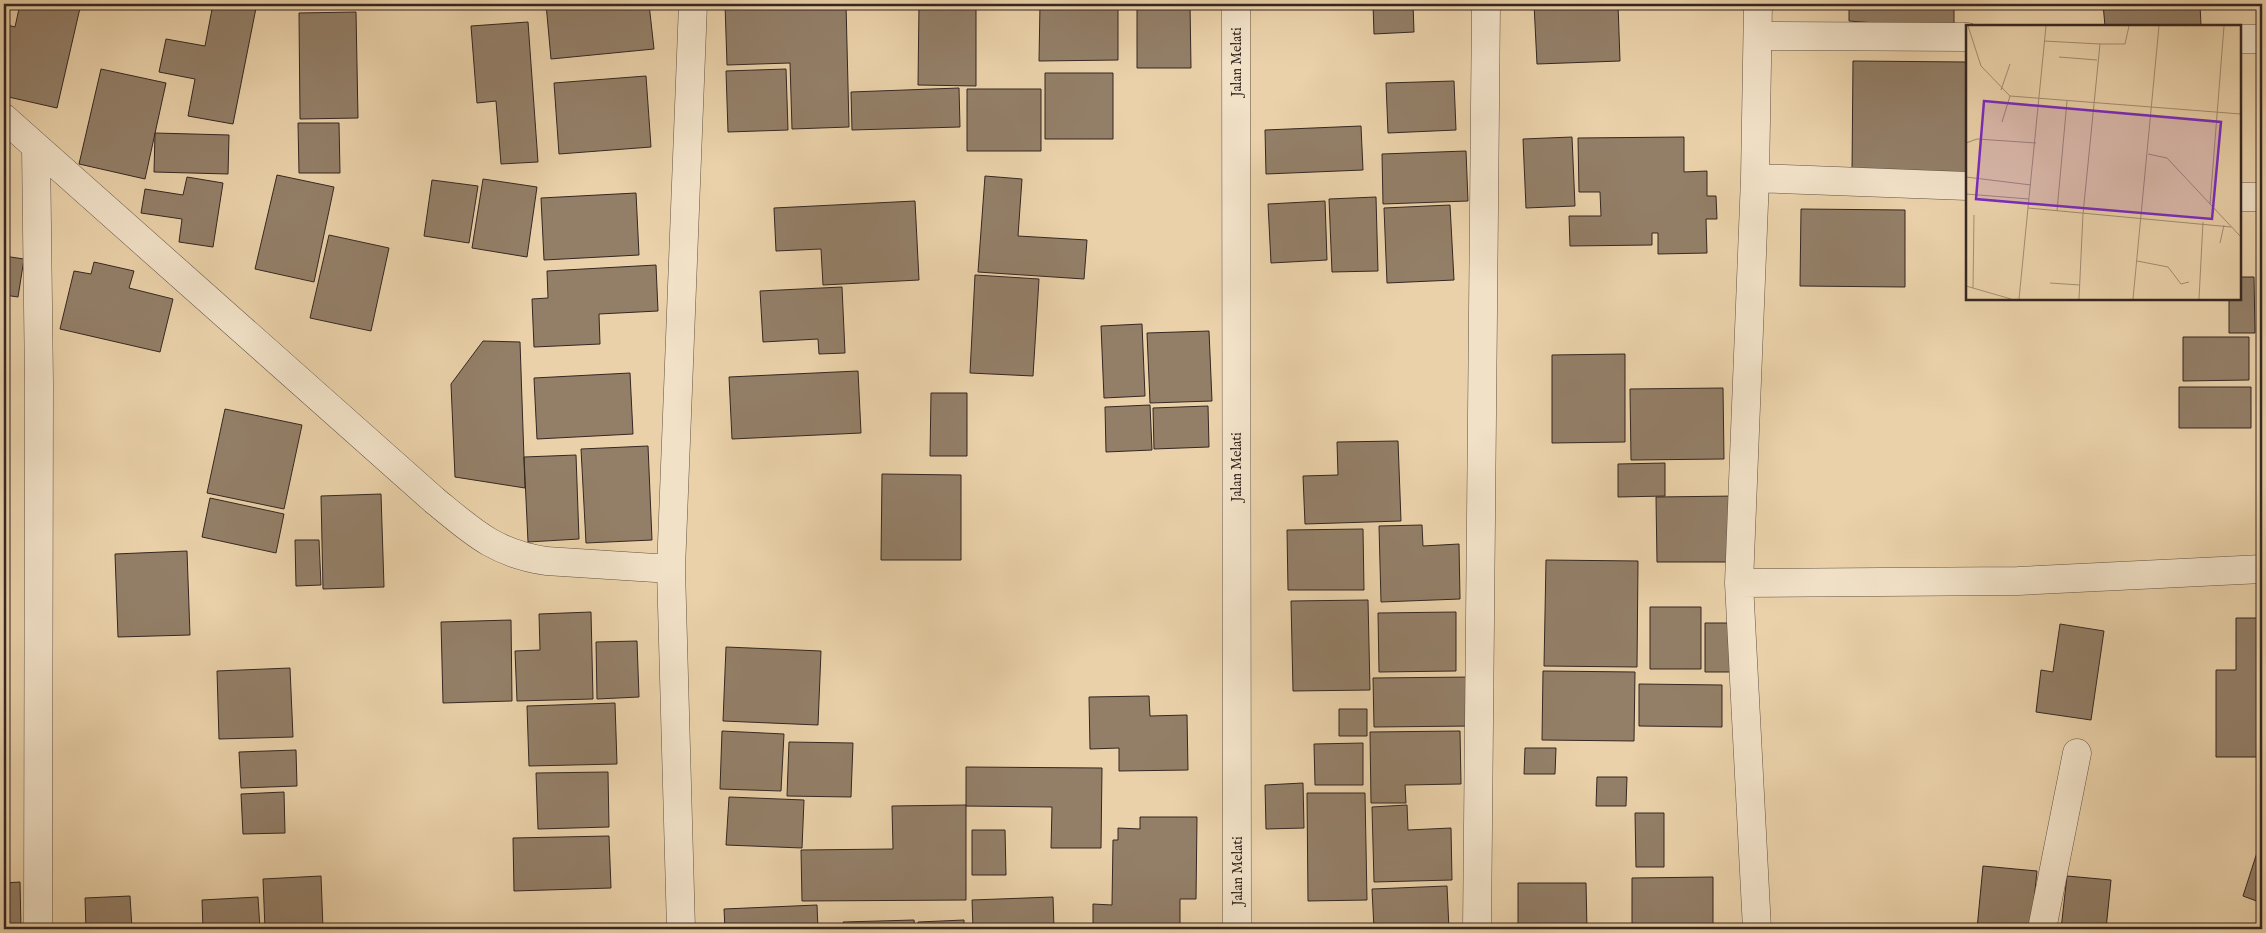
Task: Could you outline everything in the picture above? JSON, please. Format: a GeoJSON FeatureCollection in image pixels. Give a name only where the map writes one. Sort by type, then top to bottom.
{"type":"FeatureCollection","features":[{"type":"Feature","properties":{"kind":"street"},"geometry":{"type":"LineString","coordinates":[[681,929],[671,569],[693,4]]}},
{"type":"Feature","properties":{"kind":"street","name":"Jalan Melati"},"geometry":{"type":"LineString","coordinates":[[1236,4],[1237,929]]}},
{"type":"Feature","properties":{"kind":"street"},"geometry":{"type":"LineString","coordinates":[[1478,929],[1486,4]]}},
{"type":"Feature","properties":{"kind":"street"},"geometry":{"type":"LineString","coordinates":[[1757,929],[1738,583],[1755,178],[1758,4]]}},
{"type":"Feature","properties":{"kind":"street"},"geometry":{"type":"LineString","coordinates":[[1758,36],[1966,37]]}},
{"type":"Feature","properties":{"kind":"street"},"geometry":{"type":"LineString","coordinates":[[2241,38],[2262,39]]}},
{"type":"Feature","properties":{"kind":"street"},"geometry":{"type":"LineString","coordinates":[[4,118],[434,500],[487,542],[519,556],[546,560],[671,569]]}},
{"type":"Feature","properties":{"kind":"street"},"geometry":{"type":"LineString","coordinates":[[36,148],[39,384],[38,929]]}},
{"type":"Feature","properties":{"kind":"street"},"geometry":{"type":"LineString","coordinates":[[1755,178],[1966,186]]}},
{"type":"Feature","properties":{"kind":"street"},"geometry":{"type":"LineString","coordinates":[[2241,196],[2262,197]]}},
{"type":"Feature","properties":{"kind":"street"},"geometry":{"type":"LineString","coordinates":[[1738,583],[2018,581],[2262,569]]}},
{"type":"Feature","properties":{"kind":"street"},"geometry":{"type":"LineString","coordinates":[[2042,929],[2077,753]]}},
{"type":"Feature","properties":{"kind":"building"},"geometry":{"type":"Polygon","coordinates":[[[20,4],[59,4],[80,8],[57,108],[4,96],[8,75],[4,74],[4,24],[15,27],[20,4]]]}},
{"type":"Feature","properties":{"kind":"building"},"geometry":{"type":"Polygon","coordinates":[[[213,4],[233,4],[256,8],[233,124],[188,116],[195,79],[159,72],[166,39],[205,46],[213,4]]]}},
{"type":"Feature","properties":{"kind":"building"},"geometry":{"type":"Polygon","coordinates":[[[546,4],[649,4],[654,49],[551,59],[546,4]]]}},
{"type":"Feature","properties":{"kind":"building"},"geometry":{"type":"Polygon","coordinates":[[[725,4],[846,4],[849,127],[792,129],[790,63],[727,65],[725,4]]]}},
{"type":"Feature","properties":{"kind":"building"},"geometry":{"type":"Polygon","coordinates":[[[919,4],[976,4],[976,86],[918,85],[919,4]]]}},
{"type":"Feature","properties":{"kind":"building"},"geometry":{"type":"Polygon","coordinates":[[[1040,4],[1118,4],[1118,60],[1039,61],[1040,4]]]}},
{"type":"Feature","properties":{"kind":"building"},"geometry":{"type":"Polygon","coordinates":[[[1137,4],[1190,4],[1191,68],[1137,68],[1137,4]]]}},
{"type":"Feature","properties":{"kind":"building"},"geometry":{"type":"Polygon","coordinates":[[[1373,4],[1413,4],[1414,32],[1374,34],[1373,4]]]}},
{"type":"Feature","properties":{"kind":"building"},"geometry":{"type":"Polygon","coordinates":[[[1534,4],[1618,4],[1620,61],[1537,64],[1534,4]]]}},
{"type":"Feature","properties":{"kind":"building"},"geometry":{"type":"Polygon","coordinates":[[[1714,4],[1738,4],[1738,9],[1714,9],[1714,4]]]}},
{"type":"Feature","properties":{"kind":"building"},"geometry":{"type":"Polygon","coordinates":[[[1849,4],[1954,4],[1954,29],[1849,21],[1849,4]]]}},
{"type":"Feature","properties":{"kind":"building"},"geometry":{"type":"Polygon","coordinates":[[[2103,4],[2200,4],[2201,25],[2105,25],[2103,4]]]}},
{"type":"Feature","properties":{"kind":"building"},"geometry":{"type":"Polygon","coordinates":[[[356,12],[358,118],[300,119],[299,13],[356,12]]]}},
{"type":"Feature","properties":{"kind":"building"},"geometry":{"type":"Polygon","coordinates":[[[528,22],[538,162],[501,164],[496,101],[477,103],[471,26],[528,22]]]}},
{"type":"Feature","properties":{"kind":"building"},"geometry":{"type":"Polygon","coordinates":[[[1853,61],[1966,62],[1966,173],[1852,172],[1853,61]]]}},
{"type":"Feature","properties":{"kind":"building"},"geometry":{"type":"Polygon","coordinates":[[[101,69],[166,83],[145,179],[79,164],[101,69]]]}},
{"type":"Feature","properties":{"kind":"building"},"geometry":{"type":"Polygon","coordinates":[[[786,69],[788,130],[728,132],[726,71],[786,69]]]}},
{"type":"Feature","properties":{"kind":"building"},"geometry":{"type":"Polygon","coordinates":[[[1045,73],[1113,73],[1113,139],[1045,139],[1045,73]]]}},
{"type":"Feature","properties":{"kind":"building"},"geometry":{"type":"Polygon","coordinates":[[[646,76],[651,147],[559,154],[554,83],[646,76]]]}},
{"type":"Feature","properties":{"kind":"building"},"geometry":{"type":"Polygon","coordinates":[[[1454,81],[1456,130],[1388,133],[1386,83],[1454,81]]]}},
{"type":"Feature","properties":{"kind":"building"},"geometry":{"type":"Polygon","coordinates":[[[959,88],[960,127],[852,130],[851,92],[959,88]]]}},
{"type":"Feature","properties":{"kind":"building"},"geometry":{"type":"Polygon","coordinates":[[[967,89],[1041,89],[1041,151],[967,151],[967,89]]]}},
{"type":"Feature","properties":{"kind":"building"},"geometry":{"type":"Polygon","coordinates":[[[298,123],[339,123],[340,173],[299,173],[298,123]]]}},
{"type":"Feature","properties":{"kind":"building"},"geometry":{"type":"Polygon","coordinates":[[[1361,126],[1363,170],[1266,174],[1265,130],[1361,126]]]}},
{"type":"Feature","properties":{"kind":"building"},"geometry":{"type":"Polygon","coordinates":[[[155,133],[229,135],[228,174],[154,172],[155,133]]]}},
{"type":"Feature","properties":{"kind":"building"},"geometry":{"type":"Polygon","coordinates":[[[1572,137],[1575,206],[1526,208],[1523,139],[1572,137]]]}},
{"type":"Feature","properties":{"kind":"building"},"geometry":{"type":"Polygon","coordinates":[[[1684,137],[1684,172],[1707,171],[1707,196],[1716,196],[1717,219],[1706,219],[1707,253],[1658,254],[1658,233],[1652,233],[1652,245],[1570,246],[1569,216],[1601,216],[1600,192],[1579,192],[1578,138],[1684,137]]]}},
{"type":"Feature","properties":{"kind":"building"},"geometry":{"type":"Polygon","coordinates":[[[1466,151],[1468,201],[1383,204],[1382,154],[1466,151]]]}},
{"type":"Feature","properties":{"kind":"building"},"geometry":{"type":"Polygon","coordinates":[[[277,175],[334,187],[314,282],[255,269],[277,175]]]}},
{"type":"Feature","properties":{"kind":"building"},"geometry":{"type":"Polygon","coordinates":[[[985,176],[1022,179],[1018,236],[1087,240],[1084,279],[978,272],[985,176]]]}},
{"type":"Feature","properties":{"kind":"building"},"geometry":{"type":"Polygon","coordinates":[[[187,177],[223,183],[213,247],[179,242],[182,219],[141,213],[145,189],[183,195],[187,177]]]}},
{"type":"Feature","properties":{"kind":"building"},"geometry":{"type":"Polygon","coordinates":[[[483,179],[537,187],[527,257],[472,248],[483,179]]]}},
{"type":"Feature","properties":{"kind":"building"},"geometry":{"type":"Polygon","coordinates":[[[432,180],[478,186],[469,243],[424,236],[432,180]]]}},
{"type":"Feature","properties":{"kind":"building"},"geometry":{"type":"Polygon","coordinates":[[[636,193],[639,255],[544,260],[541,198],[636,193]]]}},
{"type":"Feature","properties":{"kind":"building"},"geometry":{"type":"Polygon","coordinates":[[[1376,197],[1378,271],[1332,272],[1329,199],[1376,197]]]}},
{"type":"Feature","properties":{"kind":"building"},"geometry":{"type":"Polygon","coordinates":[[[915,201],[919,280],[823,285],[821,249],[776,251],[774,208],[915,201]]]}},
{"type":"Feature","properties":{"kind":"building"},"geometry":{"type":"Polygon","coordinates":[[[1325,201],[1327,260],[1271,263],[1268,204],[1325,201]]]}},
{"type":"Feature","properties":{"kind":"building"},"geometry":{"type":"Polygon","coordinates":[[[1450,205],[1454,280],[1387,283],[1384,208],[1450,205]]]}},
{"type":"Feature","properties":{"kind":"building"},"geometry":{"type":"Polygon","coordinates":[[[1801,209],[1905,210],[1905,287],[1800,286],[1801,209]]]}},
{"type":"Feature","properties":{"kind":"building"},"geometry":{"type":"Polygon","coordinates":[[[329,235],[389,248],[371,331],[310,318],[329,235]]]}},
{"type":"Feature","properties":{"kind":"building"},"geometry":{"type":"Polygon","coordinates":[[[2258,249],[2262,249],[2262,332],[2258,332],[2258,249]]]}},
{"type":"Feature","properties":{"kind":"building"},"geometry":{"type":"Polygon","coordinates":[[[4,256],[24,259],[18,297],[4,295],[4,256]]]}},
{"type":"Feature","properties":{"kind":"building"},"geometry":{"type":"Polygon","coordinates":[[[94,262],[134,271],[129,288],[173,299],[160,352],[60,329],[74,271],[91,274],[94,262]]]}},
{"type":"Feature","properties":{"kind":"building"},"geometry":{"type":"Polygon","coordinates":[[[656,265],[658,311],[599,314],[600,344],[534,347],[532,299],[548,298],[547,271],[656,265]]]}},
{"type":"Feature","properties":{"kind":"building"},"geometry":{"type":"Polygon","coordinates":[[[975,275],[1039,279],[1033,376],[970,373],[975,275]]]}},
{"type":"Feature","properties":{"kind":"building"},"geometry":{"type":"Polygon","coordinates":[[[2241,277],[2254,277],[2255,333],[2229,333],[2229,300],[2241,300],[2241,277]]]}},
{"type":"Feature","properties":{"kind":"building"},"geometry":{"type":"Polygon","coordinates":[[[842,287],[845,353],[819,354],[818,339],[763,342],[760,291],[842,287]]]}},
{"type":"Feature","properties":{"kind":"building"},"geometry":{"type":"Polygon","coordinates":[[[1142,324],[1145,396],[1104,398],[1101,326],[1142,324]]]}},
{"type":"Feature","properties":{"kind":"building"},"geometry":{"type":"Polygon","coordinates":[[[1209,331],[1212,401],[1150,403],[1147,333],[1209,331]]]}},
{"type":"Feature","properties":{"kind":"building"},"geometry":{"type":"Polygon","coordinates":[[[2183,337],[2249,337],[2249,380],[2183,381],[2183,337]]]}},
{"type":"Feature","properties":{"kind":"building"},"geometry":{"type":"Polygon","coordinates":[[[483,341],[520,342],[525,488],[455,477],[451,384],[483,341]]]}},
{"type":"Feature","properties":{"kind":"building"},"geometry":{"type":"Polygon","coordinates":[[[1625,354],[1625,442],[1552,443],[1552,355],[1625,354]]]}},
{"type":"Feature","properties":{"kind":"building"},"geometry":{"type":"Polygon","coordinates":[[[858,371],[861,433],[732,439],[729,377],[858,371]]]}},
{"type":"Feature","properties":{"kind":"building"},"geometry":{"type":"Polygon","coordinates":[[[630,373],[633,434],[537,439],[534,378],[630,373]]]}},
{"type":"Feature","properties":{"kind":"building"},"geometry":{"type":"Polygon","coordinates":[[[2179,387],[2251,387],[2251,428],[2179,428],[2179,387]]]}},
{"type":"Feature","properties":{"kind":"building"},"geometry":{"type":"Polygon","coordinates":[[[1723,388],[1724,459],[1631,460],[1630,389],[1723,388]]]}},
{"type":"Feature","properties":{"kind":"building"},"geometry":{"type":"Polygon","coordinates":[[[931,393],[967,393],[967,456],[930,456],[931,393]]]}},
{"type":"Feature","properties":{"kind":"building"},"geometry":{"type":"Polygon","coordinates":[[[1150,405],[1152,450],[1106,452],[1105,407],[1150,405]]]}},
{"type":"Feature","properties":{"kind":"building"},"geometry":{"type":"Polygon","coordinates":[[[1208,406],[1209,447],[1154,449],[1153,408],[1208,406]]]}},
{"type":"Feature","properties":{"kind":"building"},"geometry":{"type":"Polygon","coordinates":[[[225,409],[302,425],[284,509],[207,493],[225,409]]]}},
{"type":"Feature","properties":{"kind":"building"},"geometry":{"type":"Polygon","coordinates":[[[1398,441],[1401,521],[1305,524],[1303,476],[1338,475],[1337,442],[1398,441]]]}},
{"type":"Feature","properties":{"kind":"building"},"geometry":{"type":"Polygon","coordinates":[[[648,446],[652,540],[586,543],[581,449],[648,446]]]}},
{"type":"Feature","properties":{"kind":"building"},"geometry":{"type":"Polygon","coordinates":[[[576,455],[579,539],[528,542],[524,457],[576,455]]]}},
{"type":"Feature","properties":{"kind":"building"},"geometry":{"type":"Polygon","coordinates":[[[1665,463],[1665,496],[1618,497],[1618,464],[1665,463]]]}},
{"type":"Feature","properties":{"kind":"building"},"geometry":{"type":"Polygon","coordinates":[[[882,474],[961,475],[961,560],[881,560],[882,474]]]}},
{"type":"Feature","properties":{"kind":"building"},"geometry":{"type":"Polygon","coordinates":[[[381,494],[384,587],[323,589],[321,496],[381,494]]]}},
{"type":"Feature","properties":{"kind":"building"},"geometry":{"type":"Polygon","coordinates":[[[1737,496],[1738,562],[1657,562],[1656,497],[1737,496]]]}},
{"type":"Feature","properties":{"kind":"building"},"geometry":{"type":"Polygon","coordinates":[[[210,498],[284,514],[276,553],[202,537],[210,498]]]}},
{"type":"Feature","properties":{"kind":"building"},"geometry":{"type":"Polygon","coordinates":[[[1422,525],[1423,546],[1459,544],[1460,599],[1381,602],[1379,526],[1422,525]]]}},
{"type":"Feature","properties":{"kind":"building"},"geometry":{"type":"Polygon","coordinates":[[[1363,529],[1364,590],[1288,590],[1287,530],[1363,529]]]}},
{"type":"Feature","properties":{"kind":"building"},"geometry":{"type":"Polygon","coordinates":[[[295,540],[319,540],[321,585],[296,586],[295,540]]]}},
{"type":"Feature","properties":{"kind":"building"},"geometry":{"type":"Polygon","coordinates":[[[187,551],[190,635],[118,637],[115,554],[187,551]]]}},
{"type":"Feature","properties":{"kind":"building"},"geometry":{"type":"Polygon","coordinates":[[[1546,560],[1638,561],[1637,667],[1544,666],[1546,560]]]}},
{"type":"Feature","properties":{"kind":"building"},"geometry":{"type":"Polygon","coordinates":[[[1368,600],[1370,690],[1293,691],[1291,601],[1368,600]]]}},
{"type":"Feature","properties":{"kind":"building"},"geometry":{"type":"Polygon","coordinates":[[[1650,607],[1701,607],[1701,669],[1650,669],[1650,607]]]}},
{"type":"Feature","properties":{"kind":"building"},"geometry":{"type":"Polygon","coordinates":[[[591,612],[593,699],[517,701],[515,651],[540,650],[539,614],[591,612]]]}},
{"type":"Feature","properties":{"kind":"building"},"geometry":{"type":"Polygon","coordinates":[[[1456,612],[1456,671],[1379,672],[1378,613],[1456,612]]]}},
{"type":"Feature","properties":{"kind":"building"},"geometry":{"type":"Polygon","coordinates":[[[2236,618],[2262,618],[2262,757],[2216,757],[2216,670],[2236,670],[2236,618]]]}},
{"type":"Feature","properties":{"kind":"building"},"geometry":{"type":"Polygon","coordinates":[[[511,620],[512,701],[443,703],[441,622],[511,620]]]}},
{"type":"Feature","properties":{"kind":"building"},"geometry":{"type":"Polygon","coordinates":[[[1705,623],[1736,623],[1735,672],[1705,672],[1705,623]]]}},
{"type":"Feature","properties":{"kind":"building"},"geometry":{"type":"Polygon","coordinates":[[[2060,624],[2104,631],[2091,720],[2036,712],[2041,670],[2053,672],[2060,624]]]}},
{"type":"Feature","properties":{"kind":"building"},"geometry":{"type":"Polygon","coordinates":[[[637,641],[639,697],[597,699],[596,642],[637,641]]]}},
{"type":"Feature","properties":{"kind":"building"},"geometry":{"type":"Polygon","coordinates":[[[726,647],[821,651],[818,725],[723,721],[726,647]]]}},
{"type":"Feature","properties":{"kind":"building"},"geometry":{"type":"Polygon","coordinates":[[[290,668],[293,737],[219,739],[217,671],[290,668]]]}},
{"type":"Feature","properties":{"kind":"building"},"geometry":{"type":"Polygon","coordinates":[[[1543,671],[1635,672],[1634,741],[1542,740],[1543,671]]]}},
{"type":"Feature","properties":{"kind":"building"},"geometry":{"type":"Polygon","coordinates":[[[1473,677],[1473,726],[1374,727],[1373,678],[1473,677]]]}},
{"type":"Feature","properties":{"kind":"building"},"geometry":{"type":"Polygon","coordinates":[[[1639,684],[1722,685],[1722,727],[1639,726],[1639,684]]]}},
{"type":"Feature","properties":{"kind":"building"},"geometry":{"type":"Polygon","coordinates":[[[1149,696],[1150,716],[1187,715],[1188,770],[1119,771],[1119,748],[1090,749],[1089,697],[1149,696]]]}},
{"type":"Feature","properties":{"kind":"building"},"geometry":{"type":"Polygon","coordinates":[[[4,699],[8,699],[8,740],[4,740],[4,699]]]}},
{"type":"Feature","properties":{"kind":"building"},"geometry":{"type":"Polygon","coordinates":[[[615,703],[617,764],[529,766],[527,706],[615,703]]]}},
{"type":"Feature","properties":{"kind":"building"},"geometry":{"type":"Polygon","coordinates":[[[1339,709],[1367,709],[1367,736],[1339,736],[1339,709]]]}},
{"type":"Feature","properties":{"kind":"building"},"geometry":{"type":"Polygon","coordinates":[[[722,731],[784,734],[781,791],[720,789],[722,731]]]}},
{"type":"Feature","properties":{"kind":"building"},"geometry":{"type":"Polygon","coordinates":[[[1460,731],[1461,784],[1405,785],[1406,803],[1371,803],[1370,732],[1460,731]]]}},
{"type":"Feature","properties":{"kind":"building"},"geometry":{"type":"Polygon","coordinates":[[[789,742],[853,743],[851,797],[787,796],[789,742]]]}},
{"type":"Feature","properties":{"kind":"building"},"geometry":{"type":"Polygon","coordinates":[[[1363,743],[1363,785],[1315,785],[1314,744],[1363,743]]]}},
{"type":"Feature","properties":{"kind":"building"},"geometry":{"type":"Polygon","coordinates":[[[1525,748],[1556,748],[1555,774],[1524,774],[1525,748]]]}},
{"type":"Feature","properties":{"kind":"building"},"geometry":{"type":"Polygon","coordinates":[[[296,750],[297,786],[241,788],[239,752],[296,750]]]}},
{"type":"Feature","properties":{"kind":"building"},"geometry":{"type":"Polygon","coordinates":[[[966,767],[1102,768],[1101,848],[1051,848],[1052,807],[966,806],[966,767]]]}},
{"type":"Feature","properties":{"kind":"building"},"geometry":{"type":"Polygon","coordinates":[[[608,772],[609,827],[538,829],[536,773],[608,772]]]}},
{"type":"Feature","properties":{"kind":"building"},"geometry":{"type":"Polygon","coordinates":[[[1597,777],[1627,777],[1626,806],[1596,806],[1597,777]]]}},
{"type":"Feature","properties":{"kind":"building"},"geometry":{"type":"Polygon","coordinates":[[[1303,783],[1304,828],[1266,829],[1265,785],[1303,783]]]}},
{"type":"Feature","properties":{"kind":"building"},"geometry":{"type":"Polygon","coordinates":[[[284,792],[285,833],[243,834],[241,794],[284,792]]]}},
{"type":"Feature","properties":{"kind":"building"},"geometry":{"type":"Polygon","coordinates":[[[1307,793],[1365,793],[1367,900],[1308,901],[1307,793]]]}},
{"type":"Feature","properties":{"kind":"building"},"geometry":{"type":"Polygon","coordinates":[[[729,797],[804,800],[802,848],[726,845],[729,797]]]}},
{"type":"Feature","properties":{"kind":"building"},"geometry":{"type":"Polygon","coordinates":[[[966,805],[966,900],[802,901],[801,850],[893,849],[892,806],[966,805]]]}},
{"type":"Feature","properties":{"kind":"building"},"geometry":{"type":"Polygon","coordinates":[[[1407,805],[1408,830],[1451,828],[1452,880],[1374,882],[1372,807],[1407,805]]]}},
{"type":"Feature","properties":{"kind":"building"},"geometry":{"type":"Polygon","coordinates":[[[1635,813],[1664,813],[1664,867],[1636,867],[1635,813]]]}},
{"type":"Feature","properties":{"kind":"building"},"geometry":{"type":"Polygon","coordinates":[[[1140,817],[1197,817],[1196,899],[1180,899],[1180,929],[1093,929],[1093,904],[1112,905],[1113,840],[1118,840],[1118,828],[1140,829],[1140,817]]]}},
{"type":"Feature","properties":{"kind":"building"},"geometry":{"type":"Polygon","coordinates":[[[972,830],[1005,830],[1006,875],[972,875],[972,830]]]}},
{"type":"Feature","properties":{"kind":"building"},"geometry":{"type":"Polygon","coordinates":[[[609,836],[611,888],[514,891],[513,838],[609,836]]]}},
{"type":"Feature","properties":{"kind":"building"},"geometry":{"type":"Polygon","coordinates":[[[2262,837],[2262,903],[2243,896],[2262,837]]]}},
{"type":"Feature","properties":{"kind":"building"},"geometry":{"type":"Polygon","coordinates":[[[1983,866],[2037,871],[2031,929],[1977,929],[1983,866]]]}},
{"type":"Feature","properties":{"kind":"building"},"geometry":{"type":"Polygon","coordinates":[[[321,876],[323,929],[265,929],[263,879],[321,876]]]}},
{"type":"Feature","properties":{"kind":"building"},"geometry":{"type":"Polygon","coordinates":[[[2067,876],[2111,880],[2106,929],[2061,929],[2067,876]]]}},
{"type":"Feature","properties":{"kind":"building"},"geometry":{"type":"Polygon","coordinates":[[[1713,877],[1713,929],[1632,929],[1632,878],[1713,877]]]}},
{"type":"Feature","properties":{"kind":"building"},"geometry":{"type":"Polygon","coordinates":[[[20,882],[21,929],[4,929],[4,883],[20,882]]]}},
{"type":"Feature","properties":{"kind":"building"},"geometry":{"type":"Polygon","coordinates":[[[1518,883],[1586,883],[1587,929],[1518,929],[1518,883]]]}},
{"type":"Feature","properties":{"kind":"building"},"geometry":{"type":"Polygon","coordinates":[[[1447,886],[1449,929],[1374,929],[1372,889],[1447,886]]]}},
{"type":"Feature","properties":{"kind":"building"},"geometry":{"type":"Polygon","coordinates":[[[130,896],[132,929],[86,929],[85,898],[130,896]]]}},
{"type":"Feature","properties":{"kind":"building"},"geometry":{"type":"Polygon","coordinates":[[[258,897],[260,929],[203,929],[202,900],[258,897]]]}},
{"type":"Feature","properties":{"kind":"building"},"geometry":{"type":"Polygon","coordinates":[[[1053,897],[1054,929],[973,929],[972,900],[1053,897]]]}},
{"type":"Feature","properties":{"kind":"building"},"geometry":{"type":"Polygon","coordinates":[[[817,905],[818,929],[725,929],[724,909],[817,905]]]}},
{"type":"Feature","properties":{"kind":"building"},"geometry":{"type":"Polygon","coordinates":[[[914,920],[915,929],[844,929],[843,922],[914,920]]]}},
{"type":"Feature","properties":{"kind":"building"},"geometry":{"type":"Polygon","coordinates":[[[964,920],[964,929],[918,929],[918,922],[964,920]]]}}]}
